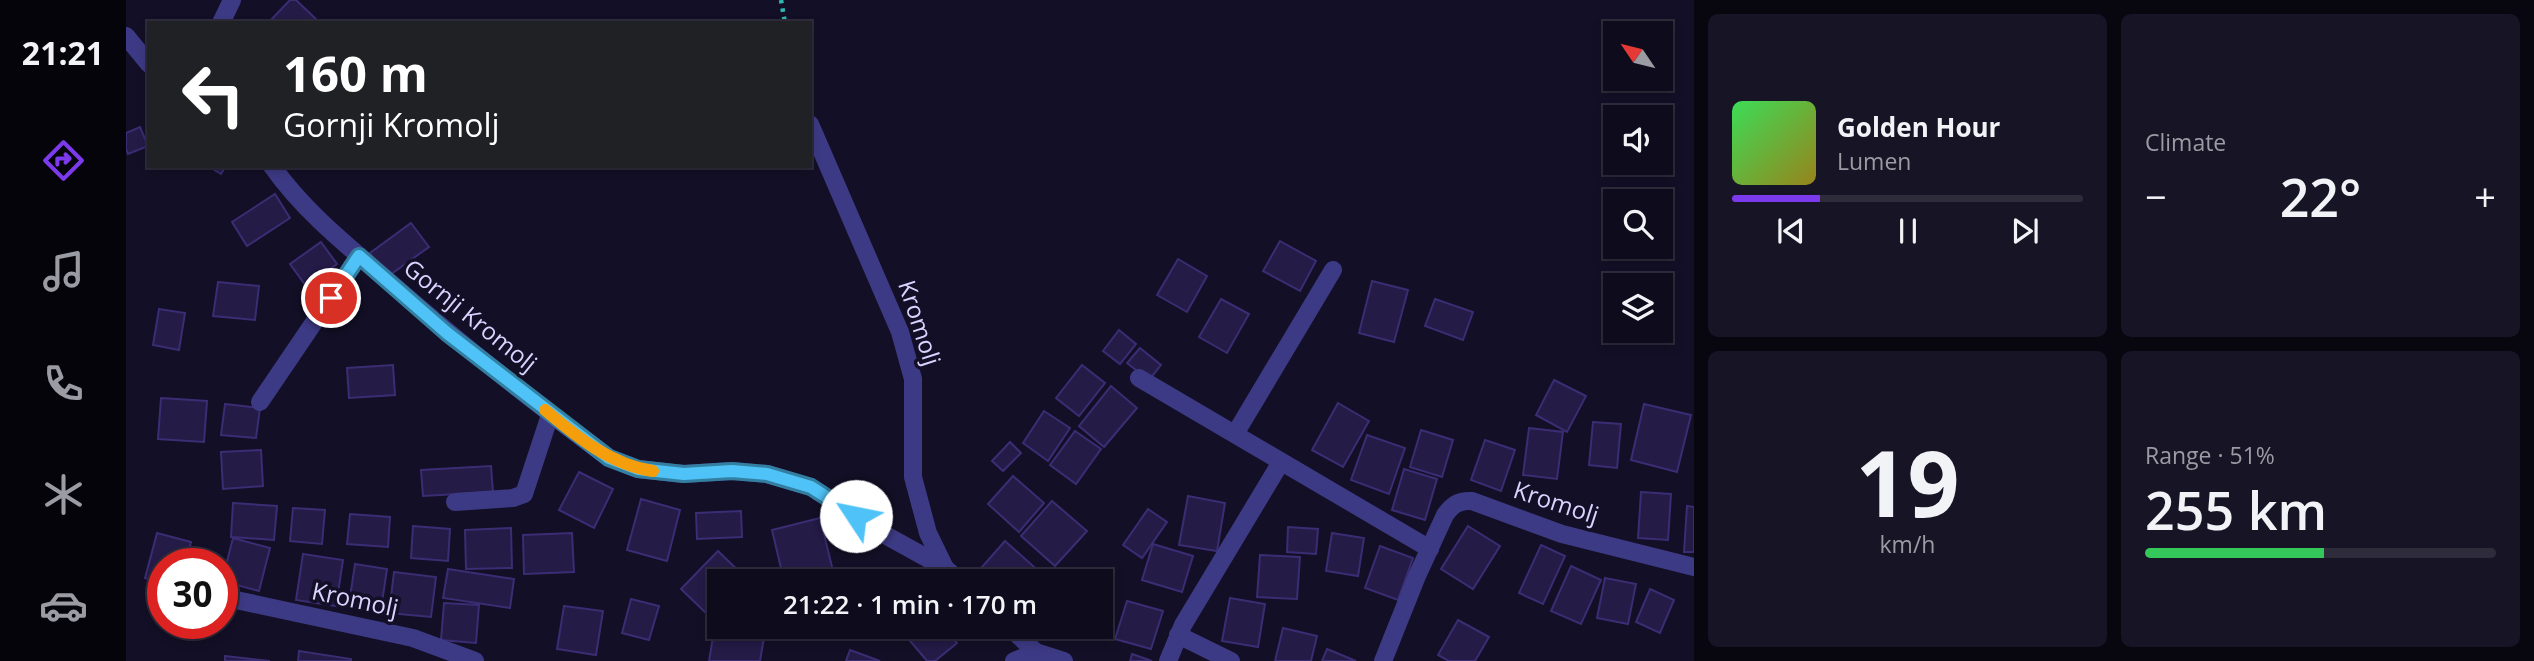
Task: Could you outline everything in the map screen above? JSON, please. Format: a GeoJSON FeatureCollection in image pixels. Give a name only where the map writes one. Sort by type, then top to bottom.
{"type":"FeatureCollection","features":[{"type":"Feature","properties":{"kind":"street"},"geometry":{"type":"LineString","coordinates":[[222,21],[232,0]]}},
{"type":"Feature","properties":{"kind":"street"},"geometry":{"type":"LineString","coordinates":[[126,36],[147,62]]}},
{"type":"Feature","properties":{"kind":"street","name":"Kromolj"},"geometry":{"type":"LineString","coordinates":[[812,129],[900,332],[913,379],[913,477],[928,533],[945,568]]}},
{"type":"Feature","properties":{"kind":"street","name":"Gornji Kromolj"},"geometry":{"type":"LineString","coordinates":[[273,168],[290,193],[447,333],[609,458],[638,469],[684,474],[732,471],[767,474],[811,487],[878,531],[945,568]]}},
{"type":"Feature","properties":{"kind":"street"},"geometry":{"type":"LineString","coordinates":[[260,402],[359,256]]}},
{"type":"Feature","properties":{"kind":"street"},"geometry":{"type":"LineString","coordinates":[[1235,435],[1332,270]]}},
{"type":"Feature","properties":{"kind":"street"},"geometry":{"type":"LineString","coordinates":[[1139,378],[1430,550]]}},
{"type":"Feature","properties":{"kind":"street"},"geometry":{"type":"LineString","coordinates":[[454,502],[524,495],[550,415]]}},
{"type":"Feature","properties":{"kind":"street"},"geometry":{"type":"LineString","coordinates":[[1168,661],[1178,635],[1281,462]]}},
{"type":"Feature","properties":{"kind":"street","name":"Kromolj"},"geometry":{"type":"LineString","coordinates":[[1383,661],[1449,508],[1464,500],[1562,534],[1694,567]]}},
{"type":"Feature","properties":{"kind":"street","name":"Kromolj"},"geometry":{"type":"LineString","coordinates":[[238,600],[413,638],[475,661]]}},
{"type":"Feature","properties":{"kind":"street"},"geometry":{"type":"LineString","coordinates":[[1178,635],[1231,661]]}},
{"type":"Feature","properties":{"kind":"street"},"geometry":{"type":"LineString","coordinates":[[1022,639],[1036,652],[1064,661]]}},
{"type":"Feature","properties":{"kind":"street"},"geometry":{"type":"LineString","coordinates":[[1014,661],[1036,652]]}},
{"type":"Feature","properties":{"kind":"path"},"geometry":{"type":"LineString","coordinates":[[781,0],[785,21]]}},
{"type":"Feature","properties":{"kind":"building"},"geometry":{"type":"Polygon","coordinates":[[[290,0],[296,0],[316,19],[314,21],[270,21],[290,0]]]}},
{"type":"Feature","properties":{"kind":"building"},"geometry":{"type":"Polygon","coordinates":[[[140,127],[147,146],[128,154],[126,133],[140,127]]]}},
{"type":"Feature","properties":{"kind":"building"},"geometry":{"type":"Polygon","coordinates":[[[211,168],[225,168],[221,174],[211,168]]]}},
{"type":"Feature","properties":{"kind":"building"},"geometry":{"type":"Polygon","coordinates":[[[275,194],[290,218],[247,246],[232,222],[275,194]]]}},
{"type":"Feature","properties":{"kind":"building"},"geometry":{"type":"Polygon","coordinates":[[[411,223],[429,247],[387,277],[370,253],[411,223]]]}},
{"type":"Feature","properties":{"kind":"building"},"geometry":{"type":"Polygon","coordinates":[[[1280,241],[1316,261],[1300,291],[1263,271],[1280,241]]]}},
{"type":"Feature","properties":{"kind":"building"},"geometry":{"type":"Polygon","coordinates":[[[321,242],[337,264],[306,286],[290,264],[321,242]]]}},
{"type":"Feature","properties":{"kind":"building"},"geometry":{"type":"Polygon","coordinates":[[[1178,259],[1207,276],[1187,312],[1157,295],[1178,259]]]}},
{"type":"Feature","properties":{"kind":"building"},"geometry":{"type":"Polygon","coordinates":[[[1372,281],[1408,290],[1394,342],[1359,333],[1372,281]]]}},
{"type":"Feature","properties":{"kind":"building"},"geometry":{"type":"Polygon","coordinates":[[[218,282],[259,286],[255,320],[213,316],[218,282]]]}},
{"type":"Feature","properties":{"kind":"building"},"geometry":{"type":"Polygon","coordinates":[[[1221,299],[1249,314],[1227,353],[1199,337],[1221,299]]]}},
{"type":"Feature","properties":{"kind":"building"},"geometry":{"type":"Polygon","coordinates":[[[1435,299],[1473,312],[1463,340],[1425,326],[1435,299]]]}},
{"type":"Feature","properties":{"kind":"building"},"geometry":{"type":"Polygon","coordinates":[[[159,309],[185,313],[179,350],[153,345],[159,309]]]}},
{"type":"Feature","properties":{"kind":"building"},"geometry":{"type":"Polygon","coordinates":[[[1119,330],[1136,344],[1120,364],[1103,351],[1119,330]]]}},
{"type":"Feature","properties":{"kind":"building"},"geometry":{"type":"Polygon","coordinates":[[[1140,348],[1161,365],[1149,380],[1127,363],[1140,348]]]}},
{"type":"Feature","properties":{"kind":"building"},"geometry":{"type":"Polygon","coordinates":[[[393,365],[395,395],[349,398],[347,368],[393,365]]]}},
{"type":"Feature","properties":{"kind":"building"},"geometry":{"type":"Polygon","coordinates":[[[1082,365],[1105,383],[1079,416],[1056,398],[1082,365]]]}},
{"type":"Feature","properties":{"kind":"building"},"geometry":{"type":"Polygon","coordinates":[[[1554,380],[1586,396],[1567,432],[1536,415],[1554,380]]]}},
{"type":"Feature","properties":{"kind":"building"},"geometry":{"type":"Polygon","coordinates":[[[1111,386],[1137,408],[1104,447],[1079,426],[1111,386]]]}},
{"type":"Feature","properties":{"kind":"building"},"geometry":{"type":"Polygon","coordinates":[[[161,398],[207,401],[204,442],[158,439],[161,398]]]}},
{"type":"Feature","properties":{"kind":"building"},"geometry":{"type":"Polygon","coordinates":[[[1338,403],[1369,421],[1343,467],[1312,450],[1338,403]]]}},
{"type":"Feature","properties":{"kind":"building"},"geometry":{"type":"Polygon","coordinates":[[[225,404],[260,408],[256,438],[221,435],[225,404]]]}},
{"type":"Feature","properties":{"kind":"building"},"geometry":{"type":"Polygon","coordinates":[[[1644,404],[1691,415],[1677,472],[1631,460],[1644,404]]]}},
{"type":"Feature","properties":{"kind":"building"},"geometry":{"type":"Polygon","coordinates":[[[1044,411],[1070,428],[1048,461],[1023,443],[1044,411]]]}},
{"type":"Feature","properties":{"kind":"building"},"geometry":{"type":"Polygon","coordinates":[[[1593,422],[1621,424],[1617,468],[1589,465],[1593,422]]]}},
{"type":"Feature","properties":{"kind":"building"},"geometry":{"type":"Polygon","coordinates":[[[1529,428],[1563,432],[1557,479],[1523,475],[1529,428]]]}},
{"type":"Feature","properties":{"kind":"building"},"geometry":{"type":"Polygon","coordinates":[[[1421,430],[1453,440],[1442,477],[1410,467],[1421,430]]]}},
{"type":"Feature","properties":{"kind":"building"},"geometry":{"type":"Polygon","coordinates":[[[1075,431],[1101,449],[1076,484],[1050,465],[1075,431]]]}},
{"type":"Feature","properties":{"kind":"building"},"geometry":{"type":"Polygon","coordinates":[[[1367,435],[1405,448],[1389,494],[1351,480],[1367,435]]]}},
{"type":"Feature","properties":{"kind":"building"},"geometry":{"type":"Polygon","coordinates":[[[1485,440],[1515,450],[1501,491],[1471,480],[1485,440]]]}},
{"type":"Feature","properties":{"kind":"building"},"geometry":{"type":"Polygon","coordinates":[[[1010,442],[1021,453],[1003,471],[992,461],[1010,442]]]}},
{"type":"Feature","properties":{"kind":"building"},"geometry":{"type":"Polygon","coordinates":[[[261,450],[263,486],[223,489],[221,452],[261,450]]]}},
{"type":"Feature","properties":{"kind":"building"},"geometry":{"type":"Polygon","coordinates":[[[491,466],[493,492],[423,496],[421,470],[491,466]]]}},
{"type":"Feature","properties":{"kind":"building"},"geometry":{"type":"Polygon","coordinates":[[[1404,469],[1437,479],[1425,520],[1392,510],[1404,469]]]}},
{"type":"Feature","properties":{"kind":"building"},"geometry":{"type":"Polygon","coordinates":[[[579,472],[613,489],[594,528],[559,510],[579,472]]]}},
{"type":"Feature","properties":{"kind":"building"},"geometry":{"type":"Polygon","coordinates":[[[1013,476],[1044,503],[1019,532],[988,504],[1013,476]]]}},
{"type":"Feature","properties":{"kind":"building"},"geometry":{"type":"Polygon","coordinates":[[[1641,492],[1671,494],[1668,540],[1638,538],[1641,492]]]}},
{"type":"Feature","properties":{"kind":"building"},"geometry":{"type":"Polygon","coordinates":[[[1188,496],[1225,503],[1217,551],[1179,545],[1188,496]]]}},
{"type":"Feature","properties":{"kind":"building"},"geometry":{"type":"Polygon","coordinates":[[[641,499],[680,510],[667,561],[627,550],[641,499]]]}},
{"type":"Feature","properties":{"kind":"building"},"geometry":{"type":"Polygon","coordinates":[[[1052,501],[1087,531],[1055,566],[1021,536],[1052,501]]]}},
{"type":"Feature","properties":{"kind":"building"},"geometry":{"type":"Polygon","coordinates":[[[233,503],[277,506],[274,540],[231,537],[233,503]]]}},
{"type":"Feature","properties":{"kind":"building"},"geometry":{"type":"Polygon","coordinates":[[[1687,506],[1694,507],[1694,552],[1684,552],[1687,506]]]}},
{"type":"Feature","properties":{"kind":"building"},"geometry":{"type":"Polygon","coordinates":[[[293,508],[325,510],[322,544],[290,541],[293,508]]]}},
{"type":"Feature","properties":{"kind":"building"},"geometry":{"type":"Polygon","coordinates":[[[1148,509],[1167,522],[1142,558],[1123,545],[1148,509]]]}},
{"type":"Feature","properties":{"kind":"building"},"geometry":{"type":"Polygon","coordinates":[[[741,511],[742,537],[697,539],[696,513],[741,511]]]}},
{"type":"Feature","properties":{"kind":"building"},"geometry":{"type":"Polygon","coordinates":[[[350,514],[390,517],[388,547],[347,544],[350,514]]]}},
{"type":"Feature","properties":{"kind":"building"},"geometry":{"type":"Polygon","coordinates":[[[820,518],[833,569],[781,569],[772,530],[820,518]]]}},
{"type":"Feature","properties":{"kind":"building"},"geometry":{"type":"Polygon","coordinates":[[[413,526],[450,529],[448,561],[411,558],[413,526]]]}},
{"type":"Feature","properties":{"kind":"building"},"geometry":{"type":"Polygon","coordinates":[[[1468,526],[1500,546],[1473,589],[1441,569],[1468,526]]]}},
{"type":"Feature","properties":{"kind":"building"},"geometry":{"type":"Polygon","coordinates":[[[1288,527],[1318,529],[1316,554],[1287,552],[1288,527]]]}},
{"type":"Feature","properties":{"kind":"building"},"geometry":{"type":"Polygon","coordinates":[[[511,528],[512,568],[466,569],[465,530],[511,528]]]}},
{"type":"Feature","properties":{"kind":"building"},"geometry":{"type":"Polygon","coordinates":[[[157,533],[191,542],[190,548],[153,548],[157,533]]]}},
{"type":"Feature","properties":{"kind":"building"},"geometry":{"type":"Polygon","coordinates":[[[572,533],[574,572],[524,574],[523,535],[572,533]]]}},
{"type":"Feature","properties":{"kind":"building"},"geometry":{"type":"Polygon","coordinates":[[[1332,533],[1364,538],[1358,576],[1326,571],[1332,533]]]}},
{"type":"Feature","properties":{"kind":"building"},"geometry":{"type":"Polygon","coordinates":[[[233,538],[270,548],[259,591],[238,585],[238,548],[230,548],[233,538]]]}},
{"type":"Feature","properties":{"kind":"building"},"geometry":{"type":"Polygon","coordinates":[[[1005,541],[1036,569],[980,569],[1005,541]]]}},
{"type":"Feature","properties":{"kind":"building"},"geometry":{"type":"Polygon","coordinates":[[[1153,544],[1193,556],[1182,592],[1142,580],[1153,544]]]}},
{"type":"Feature","properties":{"kind":"building"},"geometry":{"type":"Polygon","coordinates":[[[1541,545],[1565,556],[1543,604],[1519,593],[1541,545]]]}},
{"type":"Feature","properties":{"kind":"building"},"geometry":{"type":"Polygon","coordinates":[[[1380,546],[1413,558],[1398,600],[1365,588],[1380,546]]]}},
{"type":"Feature","properties":{"kind":"building"},"geometry":{"type":"Polygon","coordinates":[[[718,551],[737,569],[707,569],[707,614],[681,589],[718,551]]]}},
{"type":"Feature","properties":{"kind":"building"},"geometry":{"type":"Polygon","coordinates":[[[303,554],[343,560],[336,606],[296,600],[303,554]]]}},
{"type":"Feature","properties":{"kind":"building"},"geometry":{"type":"Polygon","coordinates":[[[1260,555],[1300,557],[1297,599],[1257,597],[1260,555]]]}},
{"type":"Feature","properties":{"kind":"building"},"geometry":{"type":"Polygon","coordinates":[[[355,564],[387,569],[381,609],[349,604],[355,564]]]}},
{"type":"Feature","properties":{"kind":"building"},"geometry":{"type":"Polygon","coordinates":[[[1571,566],[1601,580],[1581,624],[1551,611],[1571,566]]]}},
{"type":"Feature","properties":{"kind":"building"},"geometry":{"type":"Polygon","coordinates":[[[448,569],[514,579],[510,608],[443,598],[448,569]]]}},
{"type":"Feature","properties":{"kind":"building"},"geometry":{"type":"Polygon","coordinates":[[[394,572],[436,577],[431,617],[389,613],[394,572]]]}},
{"type":"Feature","properties":{"kind":"building"},"geometry":{"type":"Polygon","coordinates":[[[1605,578],[1636,584],[1628,624],[1597,618],[1605,578]]]}},
{"type":"Feature","properties":{"kind":"building"},"geometry":{"type":"Polygon","coordinates":[[[1650,589],[1674,600],[1660,633],[1636,622],[1650,589]]]}},
{"type":"Feature","properties":{"kind":"building"},"geometry":{"type":"Polygon","coordinates":[[[1230,598],[1265,604],[1258,647],[1222,641],[1230,598]]]}},
{"type":"Feature","properties":{"kind":"building"},"geometry":{"type":"Polygon","coordinates":[[[631,599],[659,606],[649,640],[622,633],[631,599]]]}},
{"type":"Feature","properties":{"kind":"building"},"geometry":{"type":"Polygon","coordinates":[[[1127,601],[1163,611],[1151,649],[1115,639],[1127,601]]]}},
{"type":"Feature","properties":{"kind":"building"},"geometry":{"type":"Polygon","coordinates":[[[444,603],[479,605],[476,643],[441,640],[444,603]]]}},
{"type":"Feature","properties":{"kind":"building"},"geometry":{"type":"Polygon","coordinates":[[[564,606],[603,611],[596,655],[557,649],[564,606]]]}},
{"type":"Feature","properties":{"kind":"building"},"geometry":{"type":"Polygon","coordinates":[[[1458,620],[1489,637],[1475,661],[1449,661],[1438,655],[1458,620]]]}},
{"type":"Feature","properties":{"kind":"building"},"geometry":{"type":"Polygon","coordinates":[[[1283,628],[1317,636],[1311,661],[1275,661],[1283,628]]]}},
{"type":"Feature","properties":{"kind":"building"},"geometry":{"type":"Polygon","coordinates":[[[713,639],[764,639],[760,661],[709,661],[713,639]]]}},
{"type":"Feature","properties":{"kind":"building"},"geometry":{"type":"Polygon","coordinates":[[[909,639],[954,639],[957,643],[935,661],[927,661],[909,639]]]}},
{"type":"Feature","properties":{"kind":"building"},"geometry":{"type":"Polygon","coordinates":[[[1327,649],[1356,661],[1322,661],[1327,649]]]}},
{"type":"Feature","properties":{"kind":"building"},"geometry":{"type":"Polygon","coordinates":[[[850,650],[880,661],[846,661],[850,650]]]}},
{"type":"Feature","properties":{"kind":"building"},"geometry":{"type":"Polygon","coordinates":[[[299,651],[351,659],[351,661],[298,661],[299,651]]]}},
{"type":"Feature","properties":{"kind":"building"},"geometry":{"type":"Polygon","coordinates":[[[1132,654],[1152,661],[1130,661],[1132,654]]]}},
{"type":"Feature","properties":{"kind":"building"},"geometry":{"type":"Polygon","coordinates":[[[225,656],[270,661],[225,661],[225,656]]]}},
{"type":"Feature","properties":{"kind":"slow traffic"},"geometry":{"type":"LineString","coordinates":[[545,410],[609,458],[638,469],[653,471]]}},
{"type":"Feature","properties":{"kind":"route"},"geometry":{"type":"LineString","coordinates":[[331,298],[359,256],[447,333],[609,458],[638,469],[684,474],[732,471],[767,474],[811,487],[856,516]]}}]}
